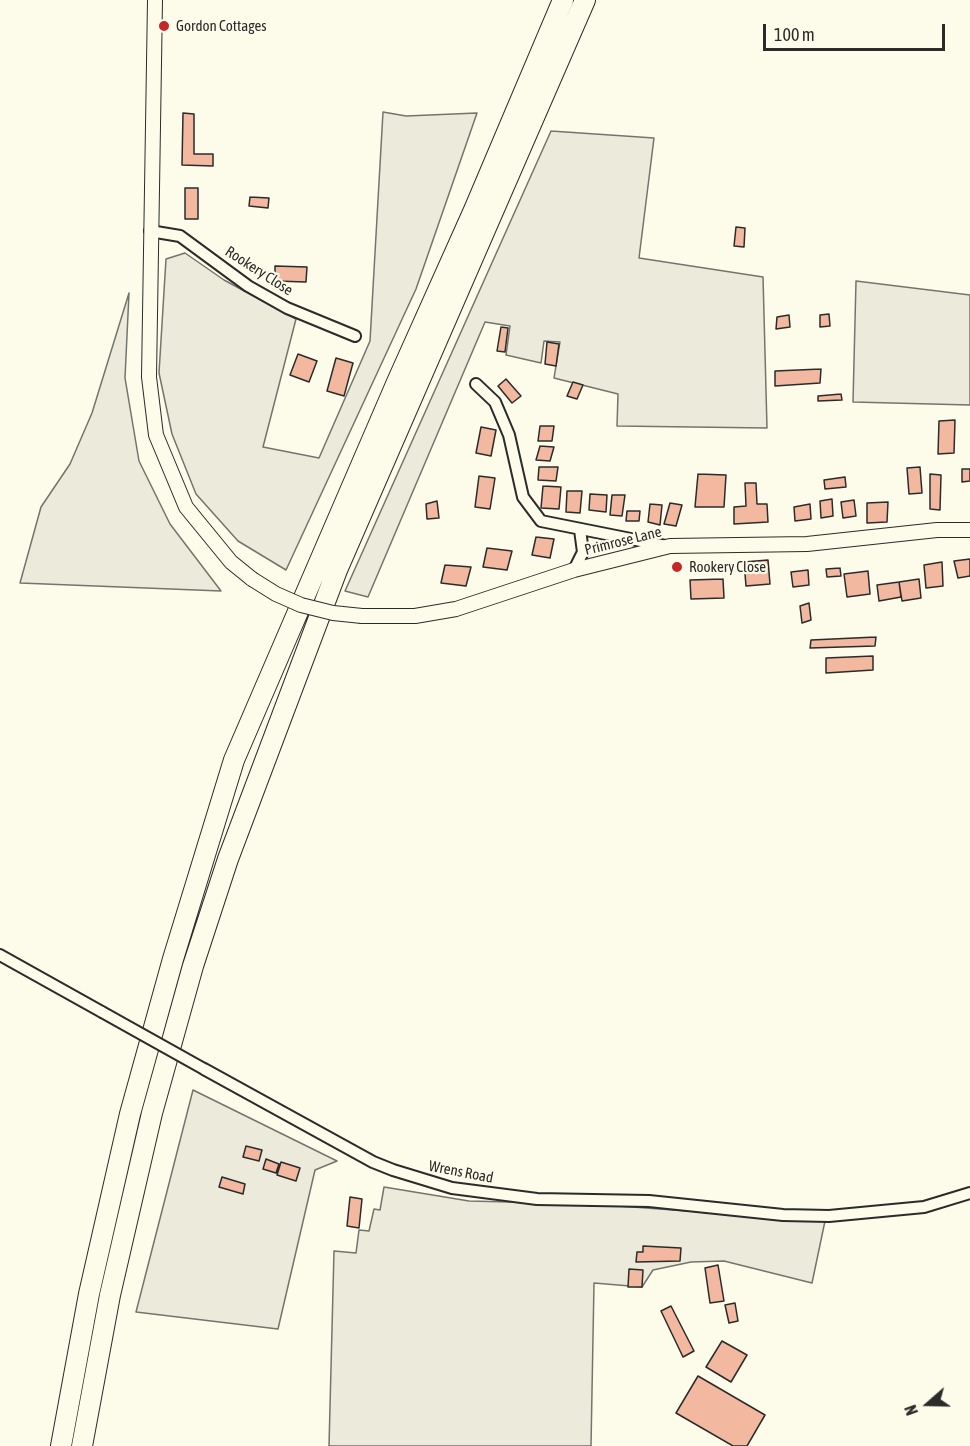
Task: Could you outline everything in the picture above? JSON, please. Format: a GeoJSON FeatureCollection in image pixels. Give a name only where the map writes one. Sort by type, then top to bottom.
{"type":"FeatureCollection","features":[{"type":"Feature","properties":{"kind":"highway"},"geometry":{"type":"LineString","coordinates":[[61,1446],[89,1294],[130,1114],[234,760],[563,0]]}},
{"type":"Feature","properties":{"kind":"highway"},"geometry":{"type":"LineString","coordinates":[[82,1446],[110,1295],[152,1113],[193,966],[228,859],[337,570],[585,0]]}},
{"type":"Feature","properties":{"kind":"street","name":"Primrose Lane"},"geometry":{"type":"LineString","coordinates":[[155,0],[148,377],[156,435],[186,507],[231,562],[252,579],[276,594],[301,605],[333,613],[362,616],[415,616],[456,609],[573,570],[670,546],[807,544],[937,530],[970,530]]}},
{"type":"Feature","properties":{"kind":"street","name":"Rookery Close"},"geometry":{"type":"LineString","coordinates":[[150,231],[180,236],[287,308],[355,336]]}},
{"type":"Feature","properties":{"kind":"street"},"geometry":{"type":"LineString","coordinates":[[476,384],[495,402],[509,435],[523,497],[541,521],[670,546]]}},
{"type":"Feature","properties":{"kind":"street"},"geometry":{"type":"LineString","coordinates":[[573,570],[583,552],[580,530]]}},
{"type":"Feature","properties":{"kind":"street","name":"Wrens Road"},"geometry":{"type":"LineString","coordinates":[[0,955],[373,1162],[452,1188],[537,1199],[649,1201],[783,1215],[829,1216],[924,1207],[970,1193]]}},
{"type":"Feature","properties":{"kind":"shaded area"},"geometry":{"type":"Polygon","coordinates":[[[383,112],[406,116],[477,113],[416,289],[286,570],[238,541],[196,494],[172,434],[159,373],[166,259],[185,253],[224,280],[296,319],[263,447],[319,458],[370,341],[383,112]]]}},
{"type":"Feature","properties":{"kind":"shaded area"},"geometry":{"type":"Polygon","coordinates":[[[551,131],[654,138],[639,258],[763,277],[767,428],[617,426],[618,394],[554,378],[560,342],[544,341],[541,363],[506,355],[510,326],[485,322],[368,597],[345,591],[551,131]]]}},
{"type":"Feature","properties":{"kind":"shaded area"},"geometry":{"type":"Polygon","coordinates":[[[856,281],[970,295],[970,405],[853,402],[856,281]]]}},
{"type":"Feature","properties":{"kind":"shaded area"},"geometry":{"type":"Polygon","coordinates":[[[129,293],[125,378],[139,461],[170,524],[221,591],[20,583],[41,507],[70,464],[92,413],[129,293]]]}},
{"type":"Feature","properties":{"kind":"shaded area"},"geometry":{"type":"Polygon","coordinates":[[[193,1090],[337,1161],[315,1170],[278,1329],[136,1312],[193,1090]]]}},
{"type":"Feature","properties":{"kind":"shaded area"},"geometry":{"type":"Polygon","coordinates":[[[384,1187],[469,1201],[591,1204],[825,1221],[812,1283],[724,1261],[691,1262],[653,1270],[642,1287],[594,1283],[591,1446],[329,1446],[334,1251],[356,1253],[359,1230],[369,1231],[374,1209],[380,1210],[384,1187]]]}},
{"type":"Feature","properties":{"kind":"building"},"geometry":{"type":"Polygon","coordinates":[[[183,113],[194,114],[194,154],[213,154],[213,166],[182,165],[183,113]]]}},
{"type":"Feature","properties":{"kind":"building"},"geometry":{"type":"Polygon","coordinates":[[[185,188],[198,188],[198,219],[185,219],[185,188]]]}},
{"type":"Feature","properties":{"kind":"building"},"geometry":{"type":"Polygon","coordinates":[[[250,197],[269,198],[268,208],[249,206],[250,197]]]}},
{"type":"Feature","properties":{"kind":"building"},"geometry":{"type":"Polygon","coordinates":[[[736,227],[745,228],[744,247],[734,246],[736,227]]]}},
{"type":"Feature","properties":{"kind":"building"},"geometry":{"type":"Polygon","coordinates":[[[275,266],[307,267],[306,282],[275,281],[275,266]]]}},
{"type":"Feature","properties":{"kind":"building"},"geometry":{"type":"Polygon","coordinates":[[[829,314],[830,326],[820,327],[820,315],[829,314]]]}},
{"type":"Feature","properties":{"kind":"building"},"geometry":{"type":"Polygon","coordinates":[[[789,315],[790,327],[776,329],[777,317],[789,315]]]}},
{"type":"Feature","properties":{"kind":"building"},"geometry":{"type":"Polygon","coordinates":[[[501,327],[508,328],[505,352],[497,351],[501,327]]]}},
{"type":"Feature","properties":{"kind":"building"},"geometry":{"type":"Polygon","coordinates":[[[547,342],[559,344],[556,366],[545,364],[547,342]]]}},
{"type":"Feature","properties":{"kind":"building"},"geometry":{"type":"Polygon","coordinates":[[[298,354],[317,361],[309,382],[290,375],[298,354]]]}},
{"type":"Feature","properties":{"kind":"building"},"geometry":{"type":"Polygon","coordinates":[[[336,358],[353,363],[344,396],[327,391],[336,358]]]}},
{"type":"Feature","properties":{"kind":"building"},"geometry":{"type":"Polygon","coordinates":[[[821,369],[820,383],[775,386],[775,371],[821,369]]]}},
{"type":"Feature","properties":{"kind":"building"},"geometry":{"type":"Polygon","coordinates":[[[506,379],[521,396],[512,403],[498,386],[506,379]]]}},
{"type":"Feature","properties":{"kind":"building"},"geometry":{"type":"Polygon","coordinates":[[[573,382],[583,385],[577,399],[567,396],[573,382]]]}},
{"type":"Feature","properties":{"kind":"building"},"geometry":{"type":"Polygon","coordinates":[[[841,394],[842,400],[818,401],[818,396],[841,394]]]}},
{"type":"Feature","properties":{"kind":"building"},"geometry":{"type":"Polygon","coordinates":[[[955,420],[954,453],[938,454],[939,421],[955,420]]]}},
{"type":"Feature","properties":{"kind":"building"},"geometry":{"type":"Polygon","coordinates":[[[540,426],[554,426],[552,441],[538,441],[540,426]]]}},
{"type":"Feature","properties":{"kind":"building"},"geometry":{"type":"Polygon","coordinates":[[[481,427],[496,430],[491,456],[476,453],[481,427]]]}},
{"type":"Feature","properties":{"kind":"building"},"geometry":{"type":"Polygon","coordinates":[[[540,446],[554,447],[550,461],[536,460],[540,446]]]}},
{"type":"Feature","properties":{"kind":"building"},"geometry":{"type":"Polygon","coordinates":[[[539,467],[558,467],[556,481],[538,480],[539,467]]]}},
{"type":"Feature","properties":{"kind":"building"},"geometry":{"type":"Polygon","coordinates":[[[920,467],[922,493],[909,494],[907,468],[920,467]]]}},
{"type":"Feature","properties":{"kind":"building"},"geometry":{"type":"Polygon","coordinates":[[[962,469],[970,469],[970,481],[962,482],[962,469]]]}},
{"type":"Feature","properties":{"kind":"building"},"geometry":{"type":"Polygon","coordinates":[[[698,474],[726,475],[724,507],[695,507],[698,474]]]}},
{"type":"Feature","properties":{"kind":"building"},"geometry":{"type":"Polygon","coordinates":[[[930,474],[941,475],[940,510],[930,509],[930,474]]]}},
{"type":"Feature","properties":{"kind":"building"},"geometry":{"type":"Polygon","coordinates":[[[479,476],[495,478],[490,509],[475,507],[479,476]]]}},
{"type":"Feature","properties":{"kind":"building"},"geometry":{"type":"Polygon","coordinates":[[[845,477],[846,487],[825,489],[824,480],[845,477]]]}},
{"type":"Feature","properties":{"kind":"building"},"geometry":{"type":"Polygon","coordinates":[[[745,483],[756,483],[757,504],[767,504],[768,522],[734,524],[734,507],[746,506],[745,483]]]}},
{"type":"Feature","properties":{"kind":"building"},"geometry":{"type":"Polygon","coordinates":[[[543,486],[561,487],[559,509],[541,508],[543,486]]]}},
{"type":"Feature","properties":{"kind":"building"},"geometry":{"type":"Polygon","coordinates":[[[567,491],[582,491],[580,513],[566,512],[567,491]]]}},
{"type":"Feature","properties":{"kind":"building"},"geometry":{"type":"Polygon","coordinates":[[[590,494],[607,495],[606,512],[589,510],[590,494]]]}},
{"type":"Feature","properties":{"kind":"building"},"geometry":{"type":"Polygon","coordinates":[[[612,495],[625,495],[622,516],[610,515],[612,495]]]}},
{"type":"Feature","properties":{"kind":"building"},"geometry":{"type":"Polygon","coordinates":[[[832,499],[833,516],[821,518],[820,501],[832,499]]]}},
{"type":"Feature","properties":{"kind":"building"},"geometry":{"type":"Polygon","coordinates":[[[854,500],[856,516],[843,518],[841,502],[854,500]]]}},
{"type":"Feature","properties":{"kind":"building"},"geometry":{"type":"Polygon","coordinates":[[[437,501],[439,518],[427,519],[426,504],[437,501]]]}},
{"type":"Feature","properties":{"kind":"building"},"geometry":{"type":"Polygon","coordinates":[[[888,502],[887,522],[867,523],[867,503],[888,502]]]}},
{"type":"Feature","properties":{"kind":"building"},"geometry":{"type":"Polygon","coordinates":[[[670,503],[682,505],[676,526],[664,524],[670,503]]]}},
{"type":"Feature","properties":{"kind":"building"},"geometry":{"type":"Polygon","coordinates":[[[650,504],[662,505],[660,525],[648,522],[650,504]]]}},
{"type":"Feature","properties":{"kind":"building"},"geometry":{"type":"Polygon","coordinates":[[[810,504],[811,519],[795,521],[794,507],[810,504]]]}},
{"type":"Feature","properties":{"kind":"building"},"geometry":{"type":"Polygon","coordinates":[[[627,511],[640,511],[639,521],[626,521],[627,511]]]}},
{"type":"Feature","properties":{"kind":"building"},"geometry":{"type":"Polygon","coordinates":[[[536,537],[554,539],[550,558],[532,555],[536,537]]]}},
{"type":"Feature","properties":{"kind":"building"},"geometry":{"type":"Polygon","coordinates":[[[487,548],[512,551],[507,570],[483,567],[487,548]]]}},
{"type":"Feature","properties":{"kind":"building"},"geometry":{"type":"Polygon","coordinates":[[[970,559],[970,576],[958,578],[954,561],[970,559]]]}},
{"type":"Feature","properties":{"kind":"building"},"geometry":{"type":"Polygon","coordinates":[[[768,560],[770,584],[746,586],[744,562],[768,560]]]}},
{"type":"Feature","properties":{"kind":"building"},"geometry":{"type":"Polygon","coordinates":[[[942,562],[943,586],[926,588],[924,565],[942,562]]]}},
{"type":"Feature","properties":{"kind":"building"},"geometry":{"type":"Polygon","coordinates":[[[445,565],[471,567],[466,586],[441,583],[445,565]]]}},
{"type":"Feature","properties":{"kind":"building"},"geometry":{"type":"Polygon","coordinates":[[[840,568],[841,576],[827,577],[826,569],[840,568]]]}},
{"type":"Feature","properties":{"kind":"building"},"geometry":{"type":"Polygon","coordinates":[[[808,570],[809,585],[793,587],[791,572],[808,570]]]}},
{"type":"Feature","properties":{"kind":"building"},"geometry":{"type":"Polygon","coordinates":[[[868,571],[870,594],[847,597],[844,574],[868,571]]]}},
{"type":"Feature","properties":{"kind":"building"},"geometry":{"type":"Polygon","coordinates":[[[723,579],[724,598],[691,599],[690,580],[723,579]]]}},
{"type":"Feature","properties":{"kind":"building"},"geometry":{"type":"Polygon","coordinates":[[[919,579],[921,598],[902,601],[899,582],[919,579]]]}},
{"type":"Feature","properties":{"kind":"building"},"geometry":{"type":"Polygon","coordinates":[[[899,582],[901,597],[879,601],[877,585],[899,582]]]}},
{"type":"Feature","properties":{"kind":"building"},"geometry":{"type":"Polygon","coordinates":[[[809,603],[811,620],[802,623],[800,606],[809,603]]]}},
{"type":"Feature","properties":{"kind":"building"},"geometry":{"type":"Polygon","coordinates":[[[876,637],[875,646],[810,648],[811,640],[876,637]]]}},
{"type":"Feature","properties":{"kind":"building"},"geometry":{"type":"Polygon","coordinates":[[[873,656],[873,670],[826,673],[826,658],[873,656]]]}},
{"type":"Feature","properties":{"kind":"building"},"geometry":{"type":"Polygon","coordinates":[[[246,1146],[262,1150],[259,1161],[243,1157],[246,1146]]]}},
{"type":"Feature","properties":{"kind":"building"},"geometry":{"type":"Polygon","coordinates":[[[266,1159],[279,1164],[276,1173],[263,1169],[266,1159]]]}},
{"type":"Feature","properties":{"kind":"building"},"geometry":{"type":"Polygon","coordinates":[[[281,1162],[300,1168],[296,1181],[277,1175],[281,1162]]]}},
{"type":"Feature","properties":{"kind":"building"},"geometry":{"type":"Polygon","coordinates":[[[222,1177],[245,1184],[243,1194],[219,1187],[222,1177]]]}},
{"type":"Feature","properties":{"kind":"building"},"geometry":{"type":"Polygon","coordinates":[[[350,1197],[362,1199],[359,1228],[347,1226],[350,1197]]]}},
{"type":"Feature","properties":{"kind":"building"},"geometry":{"type":"Polygon","coordinates":[[[643,1246],[681,1248],[680,1261],[636,1262],[637,1252],[643,1252],[643,1246]]]}},
{"type":"Feature","properties":{"kind":"building"},"geometry":{"type":"Polygon","coordinates":[[[718,1265],[724,1301],[710,1303],[705,1268],[718,1265]]]}},
{"type":"Feature","properties":{"kind":"building"},"geometry":{"type":"Polygon","coordinates":[[[629,1269],[643,1270],[642,1287],[628,1287],[629,1269]]]}},
{"type":"Feature","properties":{"kind":"building"},"geometry":{"type":"Polygon","coordinates":[[[735,1303],[738,1321],[729,1323],[725,1305],[735,1303]]]}},
{"type":"Feature","properties":{"kind":"building"},"geometry":{"type":"Polygon","coordinates":[[[671,1306],[694,1351],[683,1357],[661,1311],[671,1306]]]}},
{"type":"Feature","properties":{"kind":"building"},"geometry":{"type":"Polygon","coordinates":[[[722,1341],[747,1355],[731,1382],[706,1367],[722,1341]]]}},
{"type":"Feature","properties":{"kind":"building"},"geometry":{"type":"Polygon","coordinates":[[[698,1376],[765,1415],[747,1446],[733,1446],[676,1413],[698,1376]]]}},
{"type":"Feature","properties":{"kind":"place","name":"Gordon Cottages"},"geometry":{"type":"Point","coordinates":[164,26]}},
{"type":"Feature","properties":{"kind":"place","name":"Rookery Close"},"geometry":{"type":"Point","coordinates":[677,567]}}]}
